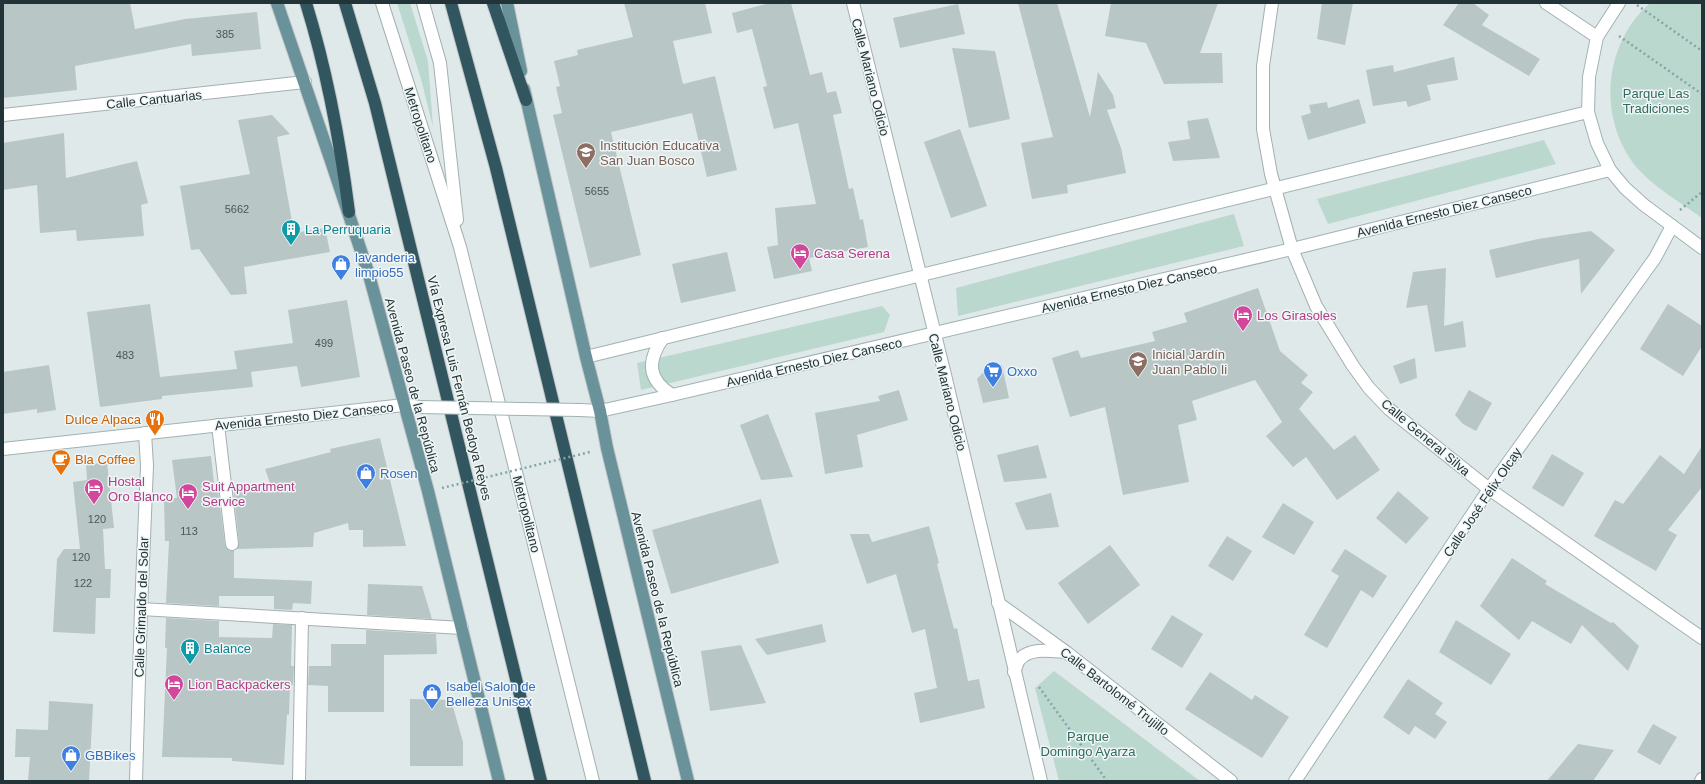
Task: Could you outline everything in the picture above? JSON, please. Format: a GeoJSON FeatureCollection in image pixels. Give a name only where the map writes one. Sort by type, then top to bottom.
{"type":"FeatureCollection","features":[{"type":"Feature","properties":{"kind":"highway"},"geometry":{"type":"LineString","coordinates":[[306,3],[315,32],[336,130],[349,212]]}},
{"type":"Feature","properties":{"kind":"highway","name":"Vía Expresa Luis Fernán Bedoya Reyes"},"geometry":{"type":"LineString","coordinates":[[345,3],[377,111],[541,781]]}},
{"type":"Feature","properties":{"kind":"highway"},"geometry":{"type":"LineString","coordinates":[[451,3],[496,168],[645,781]]}},
{"type":"Feature","properties":{"kind":"highway"},"geometry":{"type":"LineString","coordinates":[[493,3],[526,100]]}},
{"type":"Feature","properties":{"kind":"main road","name":"Avenida Paseo de la República"},"geometry":{"type":"LineString","coordinates":[[277,3],[349,212],[371,282],[462,628],[500,781]]}},
{"type":"Feature","properties":{"kind":"main road","name":"Avenida Paseo de la República"},"geometry":{"type":"LineString","coordinates":[[507,3],[526,100],[600,411],[609,456],[688,781]]}},
{"type":"Feature","properties":{"kind":"street","name":"Metropolitano"},"geometry":{"type":"LineString","coordinates":[[382,3],[460,247],[593,781]]}},
{"type":"Feature","properties":{"kind":"street","name":"Metropolitano"},"geometry":{"type":"LineString","coordinates":[[423,3],[440,63],[460,247]]}},
{"type":"Feature","properties":{"kind":"street","name":"Calle Mariano Odicio"},"geometry":{"type":"LineString","coordinates":[[853,3],[945,375],[1040,781]]}},
{"type":"Feature","properties":{"kind":"street","name":"Calle General Silva"},"geometry":{"type":"LineString","coordinates":[[1272,3],[1263,66],[1263,128],[1275,188],[1292,249],[1316,306],[1352,366],[1389,410],[1489,489],[1702,638]]}},
{"type":"Feature","properties":{"kind":"street"},"geometry":{"type":"LineString","coordinates":[[1546,3],[1597,37]]}},
{"type":"Feature","properties":{"kind":"street"},"geometry":{"type":"LineString","coordinates":[[1619,3],[1597,37],[1589,77],[1588,112],[1596,143],[1610,170],[1625,188],[1702,248]]}},
{"type":"Feature","properties":{"kind":"street","name":"Calle Cantuarias"},"geometry":{"type":"LineString","coordinates":[[3,115],[305,82]]}},
{"type":"Feature","properties":{"kind":"street"},"geometry":{"type":"LineString","coordinates":[[586,357],[1588,112]]}},
{"type":"Feature","properties":{"kind":"street","name":"Avenida Ernesto Diez Canseco"},"geometry":{"type":"LineString","coordinates":[[3,449],[404,405],[420,407],[600,411],[1292,249],[1610,170]]}},
{"type":"Feature","properties":{"kind":"street","name":"Calle José Félix Olcay"},"geometry":{"type":"LineString","coordinates":[[1295,781],[1489,489],[1656,258],[1672,226]]}},
{"type":"Feature","properties":{"kind":"street"},"geometry":{"type":"LineString","coordinates":[[663,338],[656,348],[652,359],[652,370],[662,389],[672,395]]}},
{"type":"Feature","properties":{"kind":"street"},"geometry":{"type":"LineString","coordinates":[[218,425],[232,544]]}},
{"type":"Feature","properties":{"kind":"street","name":"Calle Grimaldo del Solar"},"geometry":{"type":"LineString","coordinates":[[136,781],[147,466],[145,433]]}},
{"type":"Feature","properties":{"kind":"street","name":"Calle Bartolomé Trujillo"},"geometry":{"type":"LineString","coordinates":[[998,603],[1066,652],[1231,781]]}},
{"type":"Feature","properties":{"kind":"street"},"geometry":{"type":"LineString","coordinates":[[141,609],[462,628]]}},
{"type":"Feature","properties":{"kind":"street"},"geometry":{"type":"LineString","coordinates":[[299,781],[302,618]]}},
{"type":"Feature","properties":{"kind":"street"},"geometry":{"type":"LineString","coordinates":[[1014,672],[1019,660],[1032,652],[1044,650],[1066,652]]}},
{"type":"Feature","properties":{"kind":"path"},"geometry":{"type":"LineString","coordinates":[[1634,3],[1702,51]]}},
{"type":"Feature","properties":{"kind":"path"},"geometry":{"type":"LineString","coordinates":[[1604,25],[1702,94]]}},
{"type":"Feature","properties":{"kind":"path"},"geometry":{"type":"LineString","coordinates":[[1672,226],[1681,208],[1702,192]]}},
{"type":"Feature","properties":{"kind":"path"},"geometry":{"type":"LineString","coordinates":[[442,488],[590,452]]}},
{"type":"Feature","properties":{"kind":"path"},"geometry":{"type":"LineString","coordinates":[[1038,685],[1107,781]]}},
{"type":"Feature","properties":{"kind":"green space"},"geometry":{"type":"Polygon","coordinates":[[[397,3],[410,3],[428,61],[433,127],[421,79],[397,3]]]}},
{"type":"Feature","properties":{"kind":"green space","name":"Parque Las Tradiciones"},"geometry":{"type":"Polygon","coordinates":[[[1650,3],[1702,3],[1702,218],[1661,190],[1639,170],[1625,151],[1616,130],[1611,107],[1611,84],[1614,62],[1622,40],[1634,20],[1650,3]]]}},
{"type":"Feature","properties":{"kind":"green space"},"geometry":{"type":"Polygon","coordinates":[[[1544,140],[1556,164],[1328,224],[1317,199],[1544,140]]]}},
{"type":"Feature","properties":{"kind":"green space"},"geometry":{"type":"Polygon","coordinates":[[[1234,214],[1244,246],[958,316],[956,288],[1234,214]]]}},
{"type":"Feature","properties":{"kind":"green space"},"geometry":{"type":"Polygon","coordinates":[[[882,306],[890,315],[884,332],[641,390],[637,363],[882,306]]]}},
{"type":"Feature","properties":{"kind":"green space","name":"Parque Domingo Ayarza"},"geometry":{"type":"Polygon","coordinates":[[[1054,671],[1200,781],[1059,781],[1035,688],[1054,671]]]}},
{"type":"Feature","properties":{"kind":"building"},"geometry":{"type":"Polygon","coordinates":[[[3,3],[130,3],[135,29],[185,19],[257,12],[261,49],[192,56],[191,44],[75,66],[77,90],[3,98],[3,3]]]}},
{"type":"Feature","properties":{"kind":"building"},"geometry":{"type":"Polygon","coordinates":[[[624,3],[705,3],[712,33],[673,41],[683,84],[715,76],[737,170],[707,177],[692,113],[611,132],[641,255],[590,268],[553,115],[562,113],[556,87],[560,86],[554,61],[578,55],[577,50],[633,37],[624,3]]]}},
{"type":"Feature","properties":{"kind":"building"},"geometry":{"type":"Polygon","coordinates":[[[770,3],[791,3],[810,75],[822,72],[827,93],[836,91],[842,113],[833,115],[849,189],[853,188],[860,220],[863,219],[868,247],[809,258],[812,271],[774,279],[767,247],[778,245],[775,208],[816,204],[798,123],[774,129],[763,87],[767,86],[752,29],[737,33],[732,13],[770,3]]]}},
{"type":"Feature","properties":{"kind":"building"},"geometry":{"type":"Polygon","coordinates":[[[1018,3],[1057,3],[1090,117],[1098,72],[1113,95],[1116,108],[1107,110],[1121,148],[1126,173],[1067,185],[1068,193],[1032,199],[1021,143],[1053,137],[1018,3]]]}},
{"type":"Feature","properties":{"kind":"building"},"geometry":{"type":"Polygon","coordinates":[[[1111,3],[1218,3],[1200,53],[1222,53],[1223,83],[1164,84],[1146,43],[1105,36],[1111,3]]]}},
{"type":"Feature","properties":{"kind":"building"},"geometry":{"type":"Polygon","coordinates":[[[1322,3],[1353,3],[1345,45],[1317,39],[1322,3]]]}},
{"type":"Feature","properties":{"kind":"building"},"geometry":{"type":"Polygon","coordinates":[[[1459,3],[1473,3],[1489,15],[1482,25],[1540,59],[1529,76],[1443,25],[1459,3]]]}},
{"type":"Feature","properties":{"kind":"building"},"geometry":{"type":"Polygon","coordinates":[[[958,4],[965,34],[900,48],[893,18],[958,4]]]}},
{"type":"Feature","properties":{"kind":"building"},"geometry":{"type":"Polygon","coordinates":[[[952,48],[995,51],[1010,119],[969,128],[952,48]]]}},
{"type":"Feature","properties":{"kind":"building"},"geometry":{"type":"Polygon","coordinates":[[[1454,57],[1458,80],[1427,85],[1431,100],[1408,107],[1406,101],[1373,106],[1366,70],[1393,65],[1394,72],[1454,57]]]}},
{"type":"Feature","properties":{"kind":"building"},"geometry":{"type":"Polygon","coordinates":[[[1359,99],[1366,123],[1308,140],[1301,116],[1311,113],[1309,105],[1327,102],[1328,108],[1359,99]]]}},
{"type":"Feature","properties":{"kind":"building"},"geometry":{"type":"Polygon","coordinates":[[[272,115],[290,134],[277,137],[294,233],[325,228],[330,252],[244,267],[247,294],[231,295],[199,249],[191,250],[180,186],[250,174],[238,120],[272,115]]]}},
{"type":"Feature","properties":{"kind":"building"},"geometry":{"type":"Polygon","coordinates":[[[1208,118],[1220,158],[1173,161],[1168,142],[1190,139],[1187,121],[1208,118]]]}},
{"type":"Feature","properties":{"kind":"building"},"geometry":{"type":"Polygon","coordinates":[[[960,129],[987,206],[951,218],[924,142],[960,129]]]}},
{"type":"Feature","properties":{"kind":"building"},"geometry":{"type":"Polygon","coordinates":[[[64,133],[66,178],[137,161],[148,203],[141,205],[144,236],[77,241],[76,230],[40,233],[37,185],[3,190],[3,143],[64,133]]]}},
{"type":"Feature","properties":{"kind":"building"},"geometry":{"type":"Polygon","coordinates":[[[1591,231],[1615,250],[1581,294],[1579,259],[1496,278],[1489,250],[1538,239],[1591,231]]]}},
{"type":"Feature","properties":{"kind":"building"},"geometry":{"type":"Polygon","coordinates":[[[727,252],[736,291],[681,303],[672,264],[727,252]]]}},
{"type":"Feature","properties":{"kind":"building"},"geometry":{"type":"Polygon","coordinates":[[[1446,268],[1444,326],[1463,321],[1466,347],[1435,352],[1427,305],[1406,308],[1413,272],[1446,268]]]}},
{"type":"Feature","properties":{"kind":"building"},"geometry":{"type":"Polygon","coordinates":[[[1258,288],[1280,351],[1308,375],[1301,383],[1313,392],[1299,409],[1334,450],[1355,435],[1380,470],[1337,500],[1306,457],[1293,467],[1266,436],[1282,422],[1255,380],[1192,401],[1197,420],[1178,425],[1189,482],[1123,495],[1105,407],[1070,417],[1052,358],[1078,350],[1081,358],[1155,341],[1152,332],[1187,322],[1184,313],[1258,288]]]}},
{"type":"Feature","properties":{"kind":"building"},"geometry":{"type":"Polygon","coordinates":[[[347,300],[360,377],[301,387],[297,366],[251,372],[253,387],[162,396],[162,399],[100,407],[87,312],[150,304],[160,377],[237,369],[234,351],[293,343],[288,310],[347,300]]]}},
{"type":"Feature","properties":{"kind":"building"},"geometry":{"type":"Polygon","coordinates":[[[1668,304],[1702,326],[1702,346],[1683,376],[1640,349],[1668,304]]]}},
{"type":"Feature","properties":{"kind":"building"},"geometry":{"type":"Polygon","coordinates":[[[1415,358],[1417,378],[1400,384],[1393,366],[1415,358]]]}},
{"type":"Feature","properties":{"kind":"building"},"geometry":{"type":"Polygon","coordinates":[[[49,365],[56,410],[37,413],[37,409],[3,414],[3,372],[49,365]]]}},
{"type":"Feature","properties":{"kind":"building","name":"Oxxo"},"geometry":{"type":"Polygon","coordinates":[[[1002,365],[1009,398],[983,403],[977,379],[988,367],[1002,365]]]}},
{"type":"Feature","properties":{"kind":"building"},"geometry":{"type":"Polygon","coordinates":[[[899,390],[908,420],[857,435],[863,467],[825,474],[815,413],[880,401],[878,396],[899,390]]]}},
{"type":"Feature","properties":{"kind":"building"},"geometry":{"type":"Polygon","coordinates":[[[1469,390],[1492,403],[1476,431],[1463,424],[1455,415],[1469,390]]]}},
{"type":"Feature","properties":{"kind":"building"},"geometry":{"type":"Polygon","coordinates":[[[768,414],[793,477],[761,480],[740,425],[768,414]]]}},
{"type":"Feature","properties":{"kind":"building"},"geometry":{"type":"Polygon","coordinates":[[[380,438],[406,546],[363,547],[363,530],[349,530],[348,523],[314,533],[313,547],[237,549],[239,543],[233,485],[273,491],[265,469],[331,452],[330,449],[380,438]]]}},
{"type":"Feature","properties":{"kind":"building"},"geometry":{"type":"Polygon","coordinates":[[[1038,445],[1047,478],[1004,482],[997,455],[1038,445]]]}},
{"type":"Feature","properties":{"kind":"building"},"geometry":{"type":"Polygon","coordinates":[[[1702,446],[1702,487],[1668,530],[1677,535],[1656,571],[1594,536],[1615,500],[1623,504],[1660,455],[1684,474],[1702,446]]]}},
{"type":"Feature","properties":{"kind":"building"},"geometry":{"type":"Polygon","coordinates":[[[1552,454],[1584,473],[1563,507],[1532,488],[1552,454]]]}},
{"type":"Feature","properties":{"kind":"building"},"geometry":{"type":"Polygon","coordinates":[[[211,456],[214,483],[217,483],[225,545],[229,551],[234,551],[234,578],[312,581],[311,604],[293,603],[292,610],[274,609],[274,596],[219,596],[219,606],[166,603],[169,541],[165,541],[164,499],[177,498],[172,460],[211,456]]]}},
{"type":"Feature","properties":{"kind":"building"},"geometry":{"type":"Polygon","coordinates":[[[107,462],[114,528],[103,529],[105,569],[111,569],[110,598],[96,598],[95,634],[53,632],[57,559],[64,549],[80,549],[73,482],[87,480],[86,465],[107,462]]]}},
{"type":"Feature","properties":{"kind":"building"},"geometry":{"type":"Polygon","coordinates":[[[1398,491],[1429,518],[1406,544],[1376,518],[1398,491]]]}},
{"type":"Feature","properties":{"kind":"building"},"geometry":{"type":"Polygon","coordinates":[[[1051,493],[1059,527],[1026,530],[1015,503],[1051,493]]]}},
{"type":"Feature","properties":{"kind":"building"},"geometry":{"type":"Polygon","coordinates":[[[761,499],[779,563],[671,594],[652,530],[761,499]]]}},
{"type":"Feature","properties":{"kind":"building"},"geometry":{"type":"Polygon","coordinates":[[[1283,503],[1314,522],[1294,555],[1262,537],[1283,503]]]}},
{"type":"Feature","properties":{"kind":"building"},"geometry":{"type":"Polygon","coordinates":[[[929,526],[954,629],[957,628],[968,681],[979,679],[985,708],[920,723],[914,693],[937,688],[925,629],[912,633],[896,574],[867,584],[850,534],[869,534],[872,542],[929,526]]]}},
{"type":"Feature","properties":{"kind":"building"},"geometry":{"type":"Polygon","coordinates":[[[1227,536],[1252,551],[1233,581],[1208,566],[1227,536]]]}},
{"type":"Feature","properties":{"kind":"building"},"geometry":{"type":"Polygon","coordinates":[[[1110,545],[1140,585],[1088,624],[1058,583],[1110,545]]]}},
{"type":"Feature","properties":{"kind":"building"},"geometry":{"type":"Polygon","coordinates":[[[1345,549],[1387,576],[1373,598],[1361,590],[1327,648],[1304,635],[1339,576],[1331,571],[1345,549]]]}},
{"type":"Feature","properties":{"kind":"building"},"geometry":{"type":"Polygon","coordinates":[[[1512,558],[1547,581],[1545,584],[1611,623],[1613,622],[1639,646],[1628,671],[1582,625],[1571,644],[1532,621],[1519,640],[1480,606],[1512,558]]]}},
{"type":"Feature","properties":{"kind":"building"},"geometry":{"type":"Polygon","coordinates":[[[368,584],[422,586],[432,619],[367,615],[368,584]]]}},
{"type":"Feature","properties":{"kind":"building"},"geometry":{"type":"Polygon","coordinates":[[[1172,615],[1203,634],[1182,668],[1151,649],[1172,615]]]}},
{"type":"Feature","properties":{"kind":"building"},"geometry":{"type":"Polygon","coordinates":[[[166,618],[219,621],[219,637],[272,638],[273,624],[292,625],[291,666],[294,666],[293,685],[290,685],[289,715],[287,714],[284,765],[232,761],[232,758],[162,757],[167,648],[165,648],[166,618]]]}},
{"type":"Feature","properties":{"kind":"building"},"geometry":{"type":"Polygon","coordinates":[[[1456,620],[1511,654],[1491,685],[1439,652],[1456,620]]]}},
{"type":"Feature","properties":{"kind":"building"},"geometry":{"type":"Polygon","coordinates":[[[822,624],[826,642],[767,655],[755,639],[822,624]]]}},
{"type":"Feature","properties":{"kind":"building"},"geometry":{"type":"Polygon","coordinates":[[[366,630],[436,634],[437,654],[384,655],[384,712],[328,712],[328,686],[308,685],[309,666],[331,666],[331,644],[366,644],[366,630]]]}},
{"type":"Feature","properties":{"kind":"building"},"geometry":{"type":"Polygon","coordinates":[[[741,645],[766,703],[710,711],[701,651],[741,645]]]}},
{"type":"Feature","properties":{"kind":"building"},"geometry":{"type":"Polygon","coordinates":[[[1210,672],[1252,700],[1255,695],[1289,717],[1262,758],[1185,709],[1210,672]]]}},
{"type":"Feature","properties":{"kind":"building"},"geometry":{"type":"Polygon","coordinates":[[[1408,679],[1443,703],[1435,714],[1447,722],[1435,739],[1415,726],[1409,735],[1383,717],[1408,679]]]}},
{"type":"Feature","properties":{"kind":"building"},"geometry":{"type":"Polygon","coordinates":[[[410,699],[451,700],[463,742],[463,766],[410,766],[410,699]]]}},
{"type":"Feature","properties":{"kind":"building"},"geometry":{"type":"Polygon","coordinates":[[[49,701],[93,704],[89,781],[28,781],[30,757],[15,757],[16,729],[48,730],[49,701]]]}},
{"type":"Feature","properties":{"kind":"building"},"geometry":{"type":"Polygon","coordinates":[[[1653,724],[1677,737],[1660,765],[1637,752],[1653,724]]]}},
{"type":"Feature","properties":{"kind":"building"},"geometry":{"type":"Polygon","coordinates":[[[1578,744],[1614,750],[1593,781],[1547,781],[1578,744]]]}},
{"type":"Feature","properties":{"kind":"place","name":"Institución Educativa San Juan Bosco"},"geometry":{"type":"Point","coordinates":[586,169]}},
{"type":"Feature","properties":{"kind":"place","name":"La Perruquaria"},"geometry":{"type":"Point","coordinates":[291,246]}},
{"type":"Feature","properties":{"kind":"place","name":"Casa Serena"},"geometry":{"type":"Point","coordinates":[800,270]}},
{"type":"Feature","properties":{"kind":"place","name":"lavanderia limpio55"},"geometry":{"type":"Point","coordinates":[341,281]}},
{"type":"Feature","properties":{"kind":"place","name":"Los Girasoles"},"geometry":{"type":"Point","coordinates":[1243,332]}},
{"type":"Feature","properties":{"kind":"place","name":"Inicial Jardín Juan Pablo Ii"},"geometry":{"type":"Point","coordinates":[1138,378]}},
{"type":"Feature","properties":{"kind":"place","name":"Oxxo"},"geometry":{"type":"Point","coordinates":[993,388]}},
{"type":"Feature","properties":{"kind":"place","name":"Dulce Alpaca"},"geometry":{"type":"Point","coordinates":[155,436]}},
{"type":"Feature","properties":{"kind":"place","name":"Bla Coffee"},"geometry":{"type":"Point","coordinates":[61,476]}},
{"type":"Feature","properties":{"kind":"place","name":"Rosen"},"geometry":{"type":"Point","coordinates":[366,490]}},
{"type":"Feature","properties":{"kind":"place","name":"Hostal Oro Blanco"},"geometry":{"type":"Point","coordinates":[94,505]}},
{"type":"Feature","properties":{"kind":"place","name":"Suit Appartment Service"},"geometry":{"type":"Point","coordinates":[188,510]}},
{"type":"Feature","properties":{"kind":"place","name":"Balance"},"geometry":{"type":"Point","coordinates":[190,665]}},
{"type":"Feature","properties":{"kind":"place","name":"Lion Backpackers"},"geometry":{"type":"Point","coordinates":[174,701]}},
{"type":"Feature","properties":{"kind":"place","name":"Isabel Salon de Belleza Unisex"},"geometry":{"type":"Point","coordinates":[432,710]}},
{"type":"Feature","properties":{"kind":"place","name":"GBBikes"},"geometry":{"type":"Point","coordinates":[71,772]}}]}
